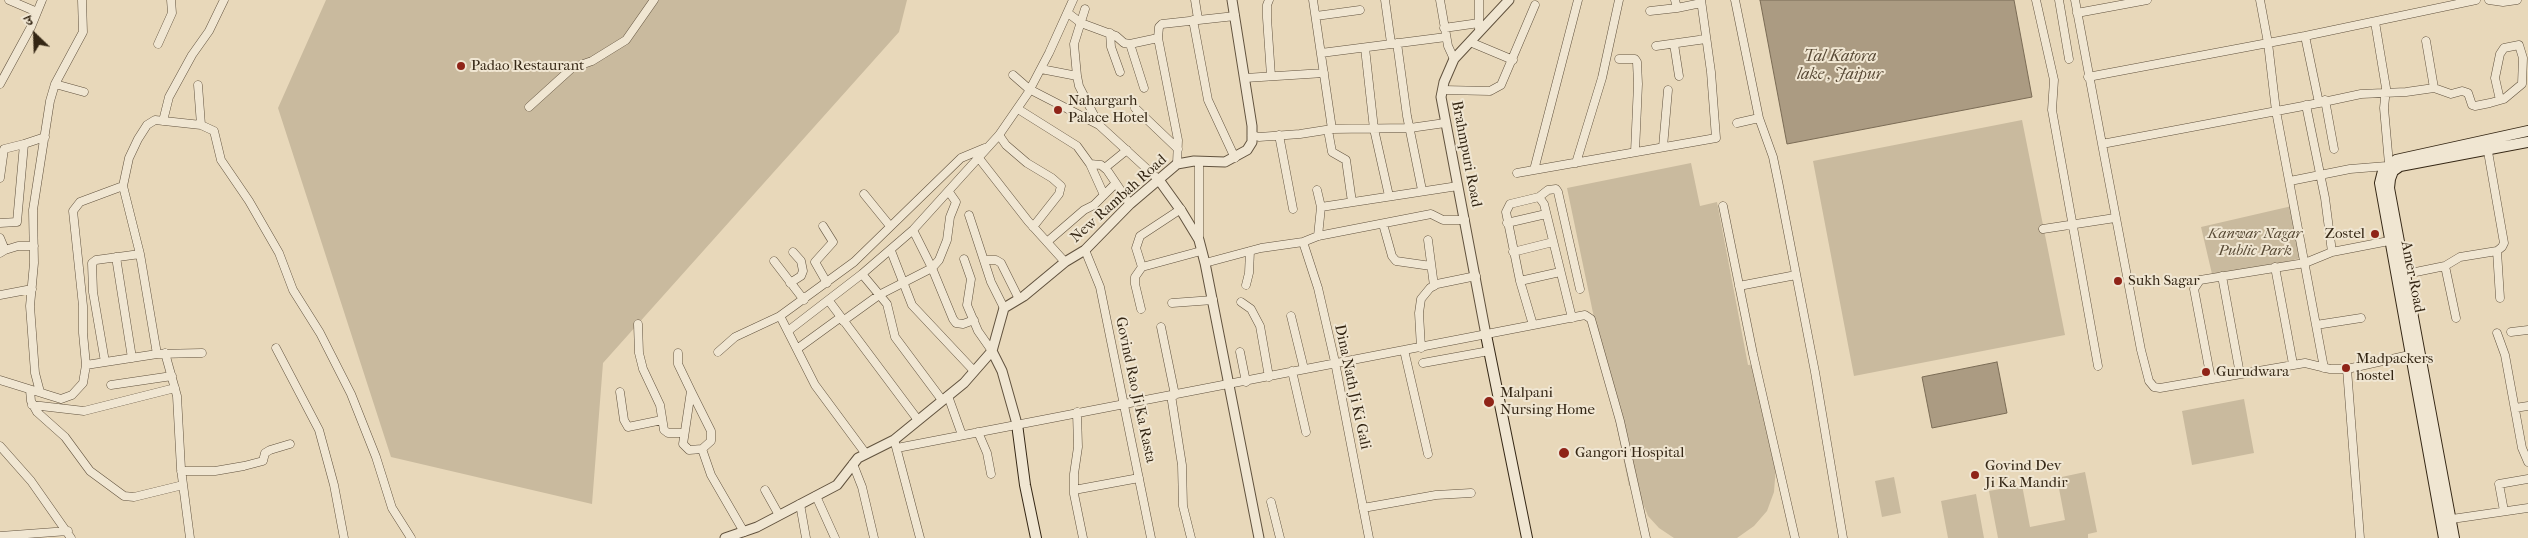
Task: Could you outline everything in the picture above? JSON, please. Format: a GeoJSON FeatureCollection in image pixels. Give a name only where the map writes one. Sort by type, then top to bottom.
{"type":"FeatureCollection","features":[{"type":"Feature","properties":{"kind":"main road","name":"Amer Road"},"geometry":{"type":"LineString","coordinates":[[2416,353],[2406,274],[2394,240],[2389,188],[2393,171],[2400,166],[2487,146],[2528,132]]}},
{"type":"Feature","properties":{"kind":"main road","name":"Amer Road"},"geometry":{"type":"LineString","coordinates":[[2454,538],[2446,520],[2394,240],[2380,183],[2388,165],[2408,156],[2528,142]]}},
{"type":"Feature","properties":{"kind":"main road"},"geometry":{"type":"LineString","coordinates":[[1486,335],[1527,538]]}},
{"type":"Feature","properties":{"kind":"main road"},"geometry":{"type":"LineString","coordinates":[[1017,424],[1024,485],[1036,538]]}},
{"type":"Feature","properties":{"kind":"main road","name":"Amer Road"},"geometry":{"type":"LineString","coordinates":[[2444,538],[2446,520]]}},
{"type":"Feature","properties":{"kind":"street"},"geometry":{"type":"LineString","coordinates":[[9,0],[37,12]]}},
{"type":"Feature","properties":{"kind":"street"},"geometry":{"type":"LineString","coordinates":[[0,84],[42,0]]}},
{"type":"Feature","properties":{"kind":"street"},"geometry":{"type":"LineString","coordinates":[[40,392],[35,373],[30,306],[34,246],[32,210],[55,84],[83,32],[82,0]]}},
{"type":"Feature","properties":{"kind":"street"},"geometry":{"type":"LineString","coordinates":[[158,44],[172,13],[171,0]]}},
{"type":"Feature","properties":{"kind":"street"},"geometry":{"type":"LineString","coordinates":[[163,121],[169,97],[192,55],[209,31],[224,0]]}},
{"type":"Feature","properties":{"kind":"street"},"geometry":{"type":"LineString","coordinates":[[529,107],[572,68],[592,61],[626,40],[654,0]]}},
{"type":"Feature","properties":{"kind":"street"},"geometry":{"type":"LineString","coordinates":[[788,331],[829,301],[913,230],[949,192],[985,148],[999,135],[1018,109],[1041,69],[1074,0]]}},
{"type":"Feature","properties":{"kind":"street"},"geometry":{"type":"LineString","coordinates":[[1195,0],[1195,20],[1208,100],[1235,158],[1247,150],[1252,142],[1252,135],[1232,0]]}},
{"type":"Feature","properties":{"kind":"street"},"geometry":{"type":"LineString","coordinates":[[1269,0],[1267,18],[1270,76]]}},
{"type":"Feature","properties":{"kind":"street"},"geometry":{"type":"LineString","coordinates":[[1313,0],[1324,73],[1332,152],[1346,160],[1352,202]]}},
{"type":"Feature","properties":{"kind":"street"},"geometry":{"type":"LineString","coordinates":[[1385,0],[1422,190]]}},
{"type":"Feature","properties":{"kind":"street"},"geometry":{"type":"LineString","coordinates":[[1440,0],[1446,37],[1450,53],[1454,59]]}},
{"type":"Feature","properties":{"kind":"street"},"geometry":{"type":"LineString","coordinates":[[1444,28],[1479,27],[1479,0]]}},
{"type":"Feature","properties":{"kind":"street","name":"Brahmpuri Road"},"geometry":{"type":"LineString","coordinates":[[1486,335],[1445,123],[1442,90],[1454,59],[1470,42],[1479,27],[1509,0]]}},
{"type":"Feature","properties":{"kind":"street"},"geometry":{"type":"LineString","coordinates":[[1534,170],[1578,0]]}},
{"type":"Feature","properties":{"kind":"street"},"geometry":{"type":"LineString","coordinates":[[1576,163],[1602,78],[1619,0]]}},
{"type":"Feature","properties":{"kind":"street"},"geometry":{"type":"LineString","coordinates":[[1736,0],[1759,118],[1773,157],[1843,538]]}},
{"type":"Feature","properties":{"kind":"street"},"geometry":{"type":"LineString","coordinates":[[2036,0],[2054,80],[2052,110],[2098,366]]}},
{"type":"Feature","properties":{"kind":"street"},"geometry":{"type":"LineString","coordinates":[[2058,0],[2069,58]]}},
{"type":"Feature","properties":{"kind":"street"},"geometry":{"type":"LineString","coordinates":[[2075,0],[2115,218],[2149,381],[2154,387],[2160,388],[2293,364],[2305,363],[2324,368],[2347,369],[2416,353]]}},
{"type":"Feature","properties":{"kind":"street"},"geometry":{"type":"LineString","coordinates":[[2260,0],[2268,43],[2276,111],[2324,368]]}},
{"type":"Feature","properties":{"kind":"street"},"geometry":{"type":"LineString","coordinates":[[2088,77],[2306,36],[2375,22],[2446,4],[2476,0]]}},
{"type":"Feature","properties":{"kind":"street"},"geometry":{"type":"LineString","coordinates":[[2490,0],[2503,2],[2517,0]]}},
{"type":"Feature","properties":{"kind":"street"},"geometry":{"type":"LineString","coordinates":[[2077,13],[2141,1]]}},
{"type":"Feature","properties":{"kind":"street"},"geometry":{"type":"LineString","coordinates":[[1517,173],[1716,138],[1701,2],[1676,4],[1650,11]]}},
{"type":"Feature","properties":{"kind":"street"},"geometry":{"type":"LineString","coordinates":[[1442,90],[1490,91],[1497,89],[1505,79],[1535,5]]}},
{"type":"Feature","properties":{"kind":"street"},"geometry":{"type":"LineString","coordinates":[[1085,9],[1074,44],[1077,76],[1079,86],[1099,125]]}},
{"type":"Feature","properties":{"kind":"street"},"geometry":{"type":"LineString","coordinates":[[1316,16],[1360,10]]}},
{"type":"Feature","properties":{"kind":"street"},"geometry":{"type":"LineString","coordinates":[[1068,13],[1081,23],[1110,33],[1124,43],[1130,44],[1158,38]]}},
{"type":"Feature","properties":{"kind":"street"},"geometry":{"type":"LineString","coordinates":[[1177,164],[1178,149],[1171,98],[1157,31],[1162,24],[1234,16]]}},
{"type":"Feature","properties":{"kind":"street"},"geometry":{"type":"LineString","coordinates":[[2290,181],[2350,169],[2388,165],[2384,108],[2386,92],[2375,22]]}},
{"type":"Feature","properties":{"kind":"street"},"geometry":{"type":"LineString","coordinates":[[1110,33],[1111,47],[1120,72]]}},
{"type":"Feature","properties":{"kind":"street"},"geometry":{"type":"LineString","coordinates":[[2306,36],[2334,149]]}},
{"type":"Feature","properties":{"kind":"street"},"geometry":{"type":"LineString","coordinates":[[1321,54],[1446,37]]}},
{"type":"Feature","properties":{"kind":"street"},"geometry":{"type":"LineString","coordinates":[[1656,46],[1706,39]]}},
{"type":"Feature","properties":{"kind":"street"},"geometry":{"type":"LineString","coordinates":[[2426,40],[2434,88]]}},
{"type":"Feature","properties":{"kind":"street"},"geometry":{"type":"LineString","coordinates":[[1470,42],[1513,60]]}},
{"type":"Feature","properties":{"kind":"street"},"geometry":{"type":"LineString","coordinates":[[1130,44],[1144,88]]}},
{"type":"Feature","properties":{"kind":"street"},"geometry":{"type":"LineString","coordinates":[[1674,44],[1679,76]]}},
{"type":"Feature","properties":{"kind":"street"},"geometry":{"type":"LineString","coordinates":[[2102,144],[2322,101],[2386,92],[2406,92],[2434,88],[2451,94],[2462,91],[2468,93],[2472,105],[2475,106],[2500,100],[2513,93],[2522,84],[2523,58],[2519,45],[2504,48],[2500,54],[2495,78],[2500,100]]}},
{"type":"Feature","properties":{"kind":"street"},"geometry":{"type":"LineString","coordinates":[[1365,48],[1374,129],[1389,196]]}},
{"type":"Feature","properties":{"kind":"street"},"geometry":{"type":"LineString","coordinates":[[1619,59],[1635,59],[1637,62],[1635,152]]}},
{"type":"Feature","properties":{"kind":"street"},"geometry":{"type":"LineString","coordinates":[[1041,69],[1077,76]]}},
{"type":"Feature","properties":{"kind":"street"},"geometry":{"type":"LineString","coordinates":[[1245,78],[1324,73]]}},
{"type":"Feature","properties":{"kind":"street"},"geometry":{"type":"LineString","coordinates":[[1014,75],[1029,88],[1099,125],[1159,180],[1199,240]]}},
{"type":"Feature","properties":{"kind":"street"},"geometry":{"type":"LineString","coordinates":[[55,84],[84,92]]}},
{"type":"Feature","properties":{"kind":"street"},"geometry":{"type":"LineString","coordinates":[[198,85],[201,125]]}},
{"type":"Feature","properties":{"kind":"street"},"geometry":{"type":"LineString","coordinates":[[1663,147],[1668,90]]}},
{"type":"Feature","properties":{"kind":"street"},"geometry":{"type":"LineString","coordinates":[[2306,105],[2325,198],[2332,252]]}},
{"type":"Feature","properties":{"kind":"street"},"geometry":{"type":"LineString","coordinates":[[1135,108],[1178,149]]}},
{"type":"Feature","properties":{"kind":"street"},"geometry":{"type":"LineString","coordinates":[[1018,109],[1064,136],[1076,146],[1090,164],[1104,195]]}},
{"type":"Feature","properties":{"kind":"street"},"geometry":{"type":"LineString","coordinates":[[1737,123],[1759,118]]}},
{"type":"Feature","properties":{"kind":"street"},"geometry":{"type":"LineString","coordinates":[[190,538],[181,470],[175,388],[172,376],[161,354],[140,254],[123,186],[129,158],[138,139],[147,125],[155,120],[201,125],[214,131],[222,160],[249,201],[279,253],[293,290],[320,333],[351,394],[376,457],[392,508],[411,538]]}},
{"type":"Feature","properties":{"kind":"street"},"geometry":{"type":"LineString","coordinates":[[1252,135],[1280,135],[1330,130],[1410,128],[1445,123]]}},
{"type":"Feature","properties":{"kind":"street"},"geometry":{"type":"LineString","coordinates":[[999,135],[1006,145],[1027,163],[1052,178],[1061,186],[1059,194],[1033,227]]}},
{"type":"Feature","properties":{"kind":"street"},"geometry":{"type":"LineString","coordinates":[[1280,135],[1293,209]]}},
{"type":"Feature","properties":{"kind":"street"},"geometry":{"type":"LineString","coordinates":[[0,178],[2,149],[45,137]]}},
{"type":"Feature","properties":{"kind":"street"},"geometry":{"type":"LineString","coordinates":[[0,223],[17,222],[24,144]]}},
{"type":"Feature","properties":{"kind":"street"},"geometry":{"type":"LineString","coordinates":[[2487,146],[2504,242],[2497,251],[2500,298]]}},
{"type":"Feature","properties":{"kind":"street"},"geometry":{"type":"LineString","coordinates":[[718,352],[734,337],[780,316],[827,283],[854,262],[961,158],[985,148]]}},
{"type":"Feature","properties":{"kind":"street"},"geometry":{"type":"LineString","coordinates":[[1107,170],[1106,167],[1127,150]]}},
{"type":"Feature","properties":{"kind":"street"},"geometry":{"type":"LineString","coordinates":[[978,157],[1033,227],[1065,262]]}},
{"type":"Feature","properties":{"kind":"street","name":"New Rambah Road"},"geometry":{"type":"LineString","coordinates":[[1004,308],[1019,299],[1065,262],[1085,250],[1130,204],[1177,164],[1199,161],[1225,162],[1235,158]]}},
{"type":"Feature","properties":{"kind":"street"},"geometry":{"type":"LineString","coordinates":[[1199,161],[1199,240],[1213,300],[1259,538]]}},
{"type":"Feature","properties":{"kind":"street"},"geometry":{"type":"LineString","coordinates":[[1090,164],[1101,165],[1107,170],[1130,204]]}},
{"type":"Feature","properties":{"kind":"street"},"geometry":{"type":"LineString","coordinates":[[1047,242],[1115,184]]}},
{"type":"Feature","properties":{"kind":"street"},"geometry":{"type":"LineString","coordinates":[[31,398],[40,392],[61,398],[72,396],[83,383],[86,365],[83,306],[73,211],[80,202],[123,186]]}},
{"type":"Feature","properties":{"kind":"street"},"geometry":{"type":"LineString","coordinates":[[1321,207],[1422,190],[1458,186]]}},
{"type":"Feature","properties":{"kind":"street"},"geometry":{"type":"LineString","coordinates":[[1532,325],[1507,223],[1506,212],[1510,204],[1539,197],[1548,190],[1556,189],[1560,197],[1580,289]]}},
{"type":"Feature","properties":{"kind":"street"},"geometry":{"type":"LineString","coordinates":[[1317,190],[1321,207],[1318,236]]}},
{"type":"Feature","properties":{"kind":"street"},"geometry":{"type":"LineString","coordinates":[[797,349],[879,295],[932,268],[939,260],[944,248],[950,217],[955,206],[955,198],[949,192]]}},
{"type":"Feature","properties":{"kind":"street"},"geometry":{"type":"LineString","coordinates":[[864,194],[890,226]]}},
{"type":"Feature","properties":{"kind":"street"},"geometry":{"type":"LineString","coordinates":[[1539,197],[1544,204],[1572,318]]}},
{"type":"Feature","properties":{"kind":"street"},"geometry":{"type":"LineString","coordinates":[[1723,206],[1795,538]]}},
{"type":"Feature","properties":{"kind":"street"},"geometry":{"type":"LineString","coordinates":[[1142,267],[1136,248],[1140,236],[1180,210]]}},
{"type":"Feature","properties":{"kind":"street"},"geometry":{"type":"LineString","coordinates":[[1205,263],[1250,251],[1303,242],[1318,236],[1431,214],[1443,220],[1465,220]]}},
{"type":"Feature","properties":{"kind":"street"},"geometry":{"type":"LineString","coordinates":[[1507,223],[1546,214]]}},
{"type":"Feature","properties":{"kind":"street"},"geometry":{"type":"LineString","coordinates":[[895,444],[918,420],[974,371],[992,351],[1004,308],[991,282],[969,215]]}},
{"type":"Feature","properties":{"kind":"street"},"geometry":{"type":"LineString","coordinates":[[2043,229],[2072,223],[2115,218]]}},
{"type":"Feature","properties":{"kind":"street"},"geometry":{"type":"LineString","coordinates":[[1383,224],[1392,256],[1396,261],[1431,266]]}},
{"type":"Feature","properties":{"kind":"street"},"geometry":{"type":"LineString","coordinates":[[823,226],[833,242],[815,262],[827,283]]}},
{"type":"Feature","properties":{"kind":"street"},"geometry":{"type":"LineString","coordinates":[[913,230],[932,268],[953,319],[956,323],[963,324],[974,320]]}},
{"type":"Feature","properties":{"kind":"street"},"geometry":{"type":"LineString","coordinates":[[0,238],[2,251],[18,246],[34,246]]}},
{"type":"Feature","properties":{"kind":"street"},"geometry":{"type":"LineString","coordinates":[[1428,240],[1434,286]]}},
{"type":"Feature","properties":{"kind":"street"},"geometry":{"type":"LineString","coordinates":[[2211,379],[2194,289],[2200,280],[2305,263],[2332,252],[2394,240]]}},
{"type":"Feature","properties":{"kind":"street","name":"Dina Nath Ji Ki Gali"},"geometry":{"type":"LineString","coordinates":[[1303,242],[1318,288],[1335,362],[1367,538]]}},
{"type":"Feature","properties":{"kind":"street"},"geometry":{"type":"LineString","coordinates":[[1513,252],[1553,242]]}},
{"type":"Feature","properties":{"kind":"street"},"geometry":{"type":"LineString","coordinates":[[891,250],[909,298],[917,311],[974,371]]}},
{"type":"Feature","properties":{"kind":"street","name":"Govind Rao Ji Ka Rasta"},"geometry":{"type":"LineString","coordinates":[[1085,250],[1100,287],[1125,403],[1129,440],[1152,538]]}},
{"type":"Feature","properties":{"kind":"street"},"geometry":{"type":"LineString","coordinates":[[1141,309],[1135,277],[1142,267],[1201,251]]}},
{"type":"Feature","properties":{"kind":"street"},"geometry":{"type":"LineString","coordinates":[[1246,285],[1249,274],[1250,251]]}},
{"type":"Feature","properties":{"kind":"street"},"geometry":{"type":"LineString","coordinates":[[2406,274],[2445,266],[2460,257],[2497,251]]}},
{"type":"Feature","properties":{"kind":"street"},"geometry":{"type":"LineString","coordinates":[[790,284],[801,276],[803,271],[801,261],[793,252]]}},
{"type":"Feature","properties":{"kind":"street"},"geometry":{"type":"LineString","coordinates":[[105,362],[95,304],[92,262],[140,254]]}},
{"type":"Feature","properties":{"kind":"street"},"geometry":{"type":"LineString","coordinates":[[116,257],[132,358]]}},
{"type":"Feature","properties":{"kind":"street"},"geometry":{"type":"LineString","coordinates":[[964,259],[971,279],[967,305],[1002,371],[1017,424]]}},
{"type":"Feature","properties":{"kind":"street"},"geometry":{"type":"LineString","coordinates":[[984,260],[996,260],[1001,263],[1019,299]]}},
{"type":"Feature","properties":{"kind":"street"},"geometry":{"type":"LineString","coordinates":[[774,261],[804,300]]}},
{"type":"Feature","properties":{"kind":"street"},"geometry":{"type":"LineString","coordinates":[[2445,266],[2456,318]]}},
{"type":"Feature","properties":{"kind":"street"},"geometry":{"type":"LineString","coordinates":[[2275,268],[2293,364]]}},
{"type":"Feature","properties":{"kind":"street"},"geometry":{"type":"LineString","coordinates":[[1520,281],[1560,272]]}},
{"type":"Feature","properties":{"kind":"street"},"geometry":{"type":"LineString","coordinates":[[862,274],[887,304],[895,337],[945,398],[962,435]]}},
{"type":"Feature","properties":{"kind":"street"},"geometry":{"type":"LineString","coordinates":[[1739,286],[1796,275]]}},
{"type":"Feature","properties":{"kind":"street"},"geometry":{"type":"LineString","coordinates":[[1421,348],[1418,320],[1421,299],[1434,286],[1476,276]]}},
{"type":"Feature","properties":{"kind":"street"},"geometry":{"type":"LineString","coordinates":[[2222,276],[2240,374]]}},
{"type":"Feature","properties":{"kind":"street"},"geometry":{"type":"LineString","coordinates":[[0,295],[32,289]]}},
{"type":"Feature","properties":{"kind":"street"},"geometry":{"type":"LineString","coordinates":[[1172,303],[1213,300]]}},
{"type":"Feature","properties":{"kind":"street"},"geometry":{"type":"LineString","coordinates":[[829,301],[918,420]]}},
{"type":"Feature","properties":{"kind":"street"},"geometry":{"type":"LineString","coordinates":[[1241,302],[1251,310],[1260,326],[1269,377]]}},
{"type":"Feature","properties":{"kind":"street"},"geometry":{"type":"LineString","coordinates":[[83,306],[95,304]]}},
{"type":"Feature","properties":{"kind":"street"},"geometry":{"type":"LineString","coordinates":[[725,538],[741,534],[837,485],[852,464],[866,454],[895,444],[962,435],[1125,403],[1246,382],[1335,362],[1421,348],[1585,315],[1591,319],[1620,422],[1646,538]]}},
{"type":"Feature","properties":{"kind":"street"},"geometry":{"type":"LineString","coordinates":[[780,316],[814,385],[866,454]]}},
{"type":"Feature","properties":{"kind":"street"},"geometry":{"type":"LineString","coordinates":[[1290,316],[1304,369]]}},
{"type":"Feature","properties":{"kind":"street"},"geometry":{"type":"LineString","coordinates":[[2316,325],[2361,318]]}},
{"type":"Feature","properties":{"kind":"street"},"geometry":{"type":"LineString","coordinates":[[638,324],[639,353],[643,369],[660,405],[664,430],[668,433],[683,433]]}},
{"type":"Feature","properties":{"kind":"street"},"geometry":{"type":"LineString","coordinates":[[1162,327],[1182,465],[1183,506],[1191,538]]}},
{"type":"Feature","properties":{"kind":"street"},"geometry":{"type":"LineString","coordinates":[[2511,332],[2528,330]]}},
{"type":"Feature","properties":{"kind":"street"},"geometry":{"type":"LineString","coordinates":[[2497,333],[2505,355],[2522,448],[2528,462]]}},
{"type":"Feature","properties":{"kind":"street"},"geometry":{"type":"LineString","coordinates":[[276,348],[319,430],[334,485],[344,538]]}},
{"type":"Feature","properties":{"kind":"street"},"geometry":{"type":"LineString","coordinates":[[1404,350],[1428,454]]}},
{"type":"Feature","properties":{"kind":"street"},"geometry":{"type":"LineString","coordinates":[[1423,364],[1490,350]]}},
{"type":"Feature","properties":{"kind":"street"},"geometry":{"type":"LineString","coordinates":[[1240,352],[1246,382]]}},
{"type":"Feature","properties":{"kind":"street"},"geometry":{"type":"LineString","coordinates":[[86,365],[161,354],[202,353]]}},
{"type":"Feature","properties":{"kind":"street"},"geometry":{"type":"LineString","coordinates":[[678,353],[678,364],[711,430],[711,441],[702,449],[689,450],[683,444],[683,433],[691,391]]}},
{"type":"Feature","properties":{"kind":"street"},"geometry":{"type":"LineString","coordinates":[[2347,369],[2360,538]]}},
{"type":"Feature","properties":{"kind":"street"},"geometry":{"type":"LineString","coordinates":[[1292,372],[1306,432]]}},
{"type":"Feature","properties":{"kind":"street"},"geometry":{"type":"LineString","coordinates":[[111,385],[172,376]]}},
{"type":"Feature","properties":{"kind":"street"},"geometry":{"type":"LineString","coordinates":[[0,380],[31,398],[84,411],[175,388]]}},
{"type":"Feature","properties":{"kind":"street"},"geometry":{"type":"LineString","coordinates":[[620,392],[624,420],[628,427],[662,420]]}},
{"type":"Feature","properties":{"kind":"street"},"geometry":{"type":"LineString","coordinates":[[31,398],[65,437],[90,471],[124,496],[134,497],[183,485]]}},
{"type":"Feature","properties":{"kind":"street"},"geometry":{"type":"LineString","coordinates":[[2515,408],[2528,406]]}},
{"type":"Feature","properties":{"kind":"street"},"geometry":{"type":"LineString","coordinates":[[1077,412],[1078,437],[1074,490],[1083,538]]}},
{"type":"Feature","properties":{"kind":"street"},"geometry":{"type":"LineString","coordinates":[[978,432],[987,453],[992,474]]}},
{"type":"Feature","properties":{"kind":"street"},"geometry":{"type":"LineString","coordinates":[[181,470],[215,470],[244,466],[263,461],[265,454],[270,450],[290,444]]}},
{"type":"Feature","properties":{"kind":"street"},"geometry":{"type":"LineString","coordinates":[[895,444],[920,538]]}},
{"type":"Feature","properties":{"kind":"street"},"geometry":{"type":"LineString","coordinates":[[0,446],[31,481],[70,534]]}},
{"type":"Feature","properties":{"kind":"street"},"geometry":{"type":"LineString","coordinates":[[702,449],[710,476],[741,534]]}},
{"type":"Feature","properties":{"kind":"street"},"geometry":{"type":"LineString","coordinates":[[852,464],[862,487],[874,538]]}},
{"type":"Feature","properties":{"kind":"street"},"geometry":{"type":"LineString","coordinates":[[1074,490],[1139,478]]}},
{"type":"Feature","properties":{"kind":"street"},"geometry":{"type":"LineString","coordinates":[[2504,511],[2499,484],[2528,479]]}},
{"type":"Feature","properties":{"kind":"street"},"geometry":{"type":"LineString","coordinates":[[766,490],[779,515]]}},
{"type":"Feature","properties":{"kind":"street"},"geometry":{"type":"LineString","coordinates":[[1363,508],[1436,494],[1470,493]]}},
{"type":"Feature","properties":{"kind":"street"},"geometry":{"type":"LineString","coordinates":[[816,496],[836,538]]}},
{"type":"Feature","properties":{"kind":"street"},"geometry":{"type":"LineString","coordinates":[[1271,502],[1280,538]]}},
{"type":"Feature","properties":{"kind":"street"},"geometry":{"type":"LineString","coordinates":[[800,504],[806,538]]}},
{"type":"Feature","properties":{"kind":"street"},"geometry":{"type":"LineString","coordinates":[[2446,520],[2528,508]]}},
{"type":"Feature","properties":{"kind":"street"},"geometry":{"type":"LineString","coordinates":[[0,536],[70,534]]}},
{"type":"Feature","properties":{"kind":"green space"},"geometry":{"type":"Polygon","coordinates":[[[326,0],[907,0],[899,32],[603,363],[592,504],[391,457],[278,108],[326,0]]]}},
{"type":"Feature","properties":{"kind":"green space"},"geometry":{"type":"Polygon","coordinates":[[[2022,120],[2065,335],[1854,376],[1813,161],[2022,120]]]}},
{"type":"Feature","properties":{"kind":"green space"},"geometry":{"type":"Polygon","coordinates":[[[1691,163],[1700,206],[1717,202],[1748,365],[1757,364],[1776,466],[1774,492],[1767,511],[1754,526],[1737,538],[1674,538],[1659,528],[1648,516],[1636,486],[1629,486],[1567,188],[1691,163]]]}},
{"type":"Feature","properties":{"kind":"green space","name":"Kanwar Nagar Public Park"},"geometry":{"type":"Polygon","coordinates":[[[2292,206],[2304,257],[2258,270],[2212,274],[2201,227],[2292,206]]]}},
{"type":"Feature","properties":{"kind":"green space"},"geometry":{"type":"Polygon","coordinates":[[[2244,399],[2254,453],[2192,465],[2182,411],[2244,399]]]}},
{"type":"Feature","properties":{"kind":"green space"},"geometry":{"type":"Polygon","coordinates":[[[2085,472],[2097,532],[2088,534],[2088,538],[1998,538],[1989,491],[2022,485],[2030,527],[2065,520],[2057,478],[2085,472]]]}},
{"type":"Feature","properties":{"kind":"green space"},"geometry":{"type":"Polygon","coordinates":[[[1894,477],[1901,513],[1882,517],[1875,481],[1894,477]]]}},
{"type":"Feature","properties":{"kind":"green space"},"geometry":{"type":"Polygon","coordinates":[[[1976,494],[1984,538],[1948,538],[1941,501],[1976,494]]]}},
{"type":"Feature","properties":{"kind":"water","name":"Tal Katora lake , Jaipur"},"geometry":{"type":"Polygon","coordinates":[[[1760,0],[2014,0],[2032,97],[1787,144],[1760,0]]]}},
{"type":"Feature","properties":{"kind":"water"},"geometry":{"type":"Polygon","coordinates":[[[1997,362],[2007,413],[1932,428],[1922,377],[1997,362]]]}},
{"type":"Feature","properties":{"kind":"place","name":"Padao Restaurant"},"geometry":{"type":"Point","coordinates":[461,66]}},
{"type":"Feature","properties":{"kind":"place","name":"Nahargarh Palace Hotel"},"geometry":{"type":"Point","coordinates":[1058,110]}},
{"type":"Feature","properties":{"kind":"place","name":"Zostel"},"geometry":{"type":"Point","coordinates":[2375,234]}},
{"type":"Feature","properties":{"kind":"place","name":"Sukh Sagar"},"geometry":{"type":"Point","coordinates":[2118,281]}},
{"type":"Feature","properties":{"kind":"place","name":"Madpackers hostel"},"geometry":{"type":"Point","coordinates":[2346,368]}},
{"type":"Feature","properties":{"kind":"place","name":"Gurudwara"},"geometry":{"type":"Point","coordinates":[2206,372]}},
{"type":"Feature","properties":{"kind":"place","name":"Malpani Nursing Home"},"geometry":{"type":"Point","coordinates":[1489,402]}},
{"type":"Feature","properties":{"kind":"place","name":"Gangori Hospital"},"geometry":{"type":"Point","coordinates":[1564,453]}},
{"type":"Feature","properties":{"kind":"place","name":"Govind Dev Ji Ka Mandir"},"geometry":{"type":"Point","coordinates":[1975,475]}}]}
